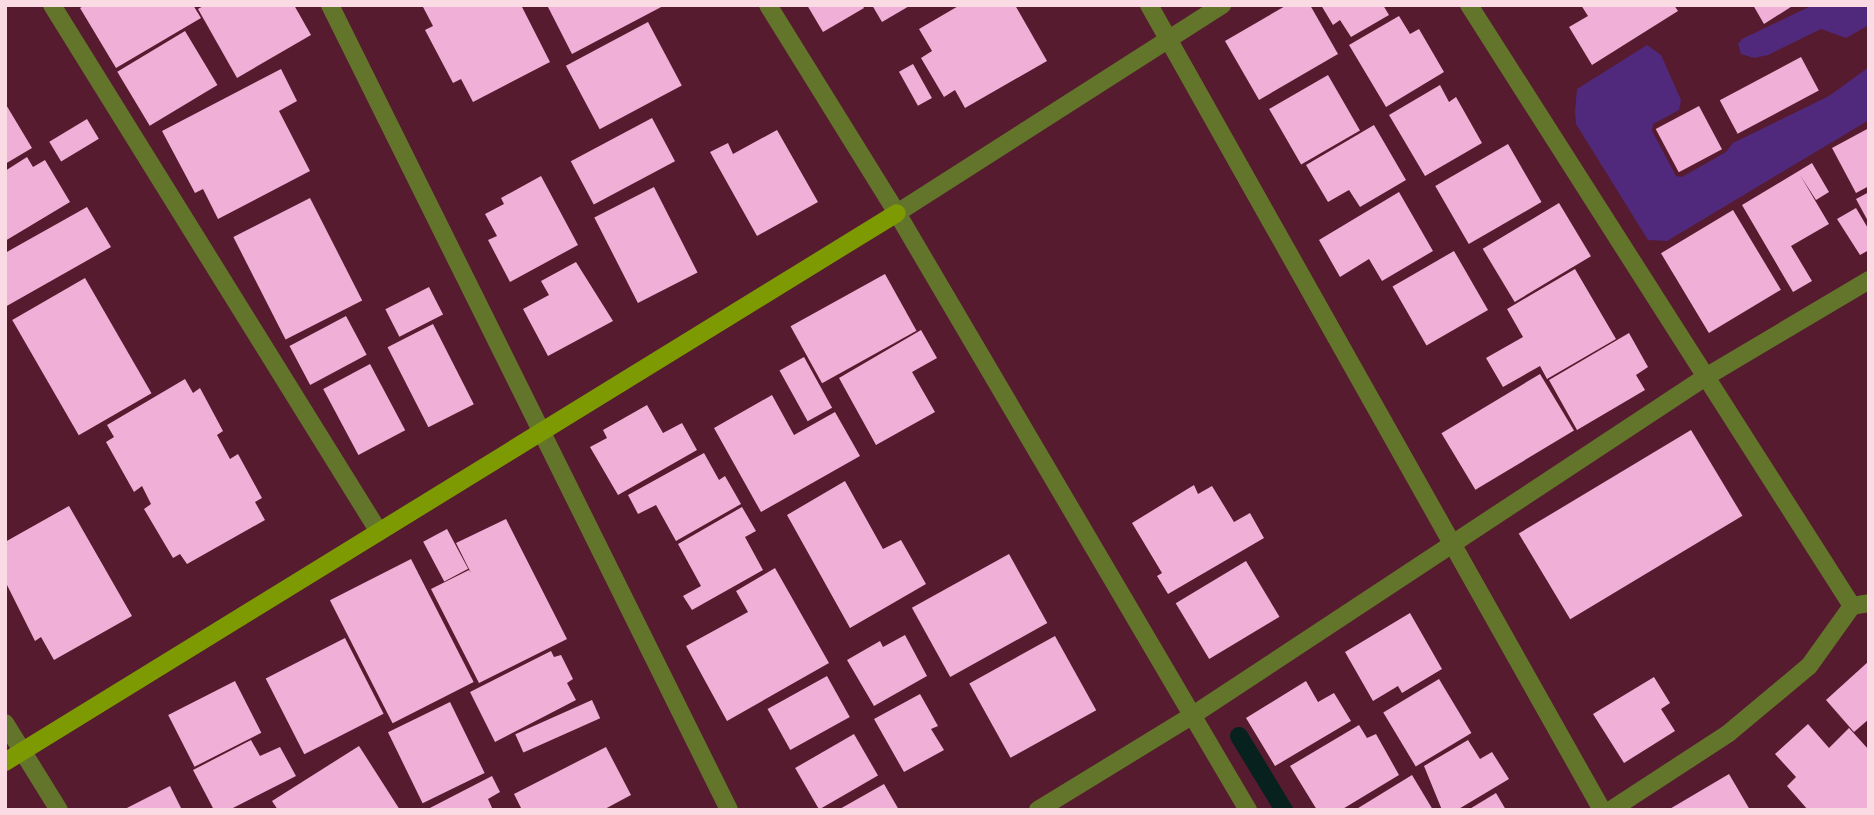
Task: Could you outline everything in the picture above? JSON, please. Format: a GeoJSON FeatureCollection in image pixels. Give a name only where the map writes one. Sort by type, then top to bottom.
{"type":"FeatureCollection","features":[{"type":"Feature","properties":{"kind":"street"},"geometry":{"type":"LineString","coordinates":[[52,5],[379,532]]}},
{"type":"Feature","properties":{"kind":"street"},"geometry":{"type":"LineString","coordinates":[[330,5],[729,810]]}},
{"type":"Feature","properties":{"kind":"street"},"geometry":{"type":"LineString","coordinates":[[768,5],[897,213],[1248,810]]}},
{"type":"Feature","properties":{"kind":"street"},"geometry":{"type":"LineString","coordinates":[[1149,5],[1602,810]]}},
{"type":"Feature","properties":{"kind":"street"},"geometry":{"type":"LineString","coordinates":[[5,762],[897,213],[1222,5]]}},
{"type":"Feature","properties":{"kind":"street"},"geometry":{"type":"LineString","coordinates":[[1469,5],[1704,378],[1860,605],[1809,666],[1729,733],[1611,810]]}},
{"type":"Feature","properties":{"kind":"street"},"geometry":{"type":"LineString","coordinates":[[1038,810],[1194,715],[1454,546],[1704,378],[1869,281]]}},
{"type":"Feature","properties":{"kind":"street"},"geometry":{"type":"LineString","coordinates":[[5,723],[59,810]]}},
{"type":"Feature","properties":{"kind":"shaded area"},"geometry":{"type":"Polygon","coordinates":[[[1813,5],[1869,5],[1869,25],[1846,38],[1821,29],[1768,55],[1754,58],[1741,54],[1738,44],[1742,39],[1813,5]]]}},
{"type":"Feature","properties":{"kind":"shaded area"},"geometry":{"type":"Polygon","coordinates":[[[1647,45],[1661,55],[1681,100],[1679,110],[1653,124],[1652,131],[1676,176],[1682,177],[1726,152],[1733,143],[1829,96],[1869,67],[1869,120],[1667,241],[1648,240],[1576,124],[1575,111],[1577,89],[1647,45]]]}},
{"type":"Feature","properties":{"kind":"building"},"geometry":{"type":"Polygon","coordinates":[[[85,5],[193,5],[201,18],[116,68],[80,8],[85,5]]]}},
{"type":"Feature","properties":{"kind":"building"},"geometry":{"type":"Polygon","coordinates":[[[205,5],[294,5],[311,35],[237,78],[198,9],[205,5]]]}},
{"type":"Feature","properties":{"kind":"building"},"geometry":{"type":"Polygon","coordinates":[[[422,5],[521,5],[550,62],[473,102],[461,79],[453,83],[425,30],[433,26],[422,5]]]}},
{"type":"Feature","properties":{"kind":"building"},"geometry":{"type":"Polygon","coordinates":[[[665,5],[572,54],[548,7],[665,5]]]}},
{"type":"Feature","properties":{"kind":"building"},"geometry":{"type":"Polygon","coordinates":[[[807,5],[862,5],[864,8],[823,32],[807,5]]]}},
{"type":"Feature","properties":{"kind":"building"},"geometry":{"type":"Polygon","coordinates":[[[872,5],[911,5],[882,22],[872,5]]]}},
{"type":"Feature","properties":{"kind":"building"},"geometry":{"type":"Polygon","coordinates":[[[960,5],[1015,5],[1047,61],[965,108],[955,90],[944,97],[921,58],[932,51],[919,29],[960,5]]]}},
{"type":"Feature","properties":{"kind":"building"},"geometry":{"type":"Polygon","coordinates":[[[1287,5],[1310,5],[1338,54],[1259,100],[1225,41],[1287,5]]]}},
{"type":"Feature","properties":{"kind":"building"},"geometry":{"type":"Polygon","coordinates":[[[1321,5],[1383,5],[1389,15],[1351,37],[1340,20],[1333,25],[1321,5]]]}},
{"type":"Feature","properties":{"kind":"building"},"geometry":{"type":"Polygon","coordinates":[[[1581,5],[1674,5],[1678,11],[1592,65],[1569,27],[1588,16],[1581,5]]]}},
{"type":"Feature","properties":{"kind":"building"},"geometry":{"type":"Polygon","coordinates":[[[1753,5],[1794,5],[1764,24],[1753,5]]]}},
{"type":"Feature","properties":{"kind":"building"},"geometry":{"type":"Polygon","coordinates":[[[1399,16],[1410,34],[1419,29],[1444,72],[1386,107],[1349,45],[1399,16]]]}},
{"type":"Feature","properties":{"kind":"building"},"geometry":{"type":"Polygon","coordinates":[[[648,22],[682,86],[600,129],[566,66],[648,22]]]}},
{"type":"Feature","properties":{"kind":"building"},"geometry":{"type":"Polygon","coordinates":[[[185,31],[217,85],[150,126],[117,72],[185,31]]]}},
{"type":"Feature","properties":{"kind":"building"},"geometry":{"type":"Polygon","coordinates":[[[1801,57],[1819,91],[1738,134],[1720,100],[1801,57]]]}},
{"type":"Feature","properties":{"kind":"building"},"geometry":{"type":"Polygon","coordinates":[[[913,64],[932,98],[918,106],[899,72],[913,64]]]}},
{"type":"Feature","properties":{"kind":"building"},"geometry":{"type":"Polygon","coordinates":[[[281,69],[297,101],[279,111],[310,171],[218,219],[203,189],[195,193],[162,131],[281,69]]]}},
{"type":"Feature","properties":{"kind":"building"},"geometry":{"type":"Polygon","coordinates":[[[1328,75],[1360,130],[1301,164],[1269,109],[1328,75]]]}},
{"type":"Feature","properties":{"kind":"building"},"geometry":{"type":"Polygon","coordinates":[[[1440,85],[1449,102],[1456,97],[1482,143],[1425,176],[1389,115],[1440,85]]]}},
{"type":"Feature","properties":{"kind":"building"},"geometry":{"type":"Polygon","coordinates":[[[5,103],[32,148],[5,164],[5,103]]]}},
{"type":"Feature","properties":{"kind":"building"},"geometry":{"type":"Polygon","coordinates":[[[1699,106],[1722,149],[1679,172],[1656,129],[1699,106]]]}},
{"type":"Feature","properties":{"kind":"building"},"geometry":{"type":"Polygon","coordinates":[[[652,118],[675,161],[594,204],[571,161],[652,118]]]}},
{"type":"Feature","properties":{"kind":"building"},"geometry":{"type":"Polygon","coordinates":[[[87,119],[99,139],[61,161],[49,142],[87,119]]]}},
{"type":"Feature","properties":{"kind":"building"},"geometry":{"type":"Polygon","coordinates":[[[1374,125],[1406,180],[1360,207],[1349,190],[1328,202],[1306,165],[1374,125]]]}},
{"type":"Feature","properties":{"kind":"building"},"geometry":{"type":"Polygon","coordinates":[[[1869,128],[1869,186],[1856,193],[1832,148],[1869,128]]]}},
{"type":"Feature","properties":{"kind":"building"},"geometry":{"type":"Polygon","coordinates":[[[777,130],[818,202],[757,236],[710,152],[728,143],[733,154],[777,130]]]}},
{"type":"Feature","properties":{"kind":"building"},"geometry":{"type":"Polygon","coordinates":[[[1508,144],[1542,202],[1469,244],[1435,186],[1508,144]]]}},
{"type":"Feature","properties":{"kind":"building"},"geometry":{"type":"Polygon","coordinates":[[[27,157],[33,167],[45,160],[70,202],[5,241],[5,171],[27,157]]]}},
{"type":"Feature","properties":{"kind":"building"},"geometry":{"type":"Polygon","coordinates":[[[1812,163],[1829,192],[1816,200],[1800,175],[1829,224],[1791,246],[1812,281],[1793,292],[1742,205],[1812,163]]]}},
{"type":"Feature","properties":{"kind":"building"},"geometry":{"type":"Polygon","coordinates":[[[541,176],[578,245],[510,282],[488,240],[497,236],[485,214],[504,204],[501,198],[541,176]]]}},
{"type":"Feature","properties":{"kind":"building"},"geometry":{"type":"Polygon","coordinates":[[[654,187],[698,273],[638,303],[594,217],[654,187]]]}},
{"type":"Feature","properties":{"kind":"building"},"geometry":{"type":"Polygon","coordinates":[[[1399,192],[1433,251],[1382,281],[1369,259],[1340,277],[1319,240],[1399,192]]]}},
{"type":"Feature","properties":{"kind":"building"},"geometry":{"type":"Polygon","coordinates":[[[1869,192],[1869,223],[1856,199],[1869,192]]]}},
{"type":"Feature","properties":{"kind":"building"},"geometry":{"type":"Polygon","coordinates":[[[310,198],[362,300],[286,340],[233,237],[310,198]]]}},
{"type":"Feature","properties":{"kind":"building"},"geometry":{"type":"Polygon","coordinates":[[[1559,203],[1591,256],[1515,302],[1483,249],[1559,203]]]}},
{"type":"Feature","properties":{"kind":"building"},"geometry":{"type":"Polygon","coordinates":[[[87,207],[111,247],[5,307],[5,253],[87,207]]]}},
{"type":"Feature","properties":{"kind":"building"},"geometry":{"type":"Polygon","coordinates":[[[1856,208],[1869,230],[1869,250],[1860,255],[1837,219],[1856,208]]]}},
{"type":"Feature","properties":{"kind":"building"},"geometry":{"type":"Polygon","coordinates":[[[1733,210],[1781,290],[1709,333],[1661,253],[1733,210]]]}},
{"type":"Feature","properties":{"kind":"building"},"geometry":{"type":"Polygon","coordinates":[[[1454,251],[1488,310],[1427,345],[1393,286],[1454,251]]]}},
{"type":"Feature","properties":{"kind":"building"},"geometry":{"type":"Polygon","coordinates":[[[576,262],[613,321],[548,356],[523,309],[549,295],[541,281],[576,262]]]}},
{"type":"Feature","properties":{"kind":"building"},"geometry":{"type":"Polygon","coordinates":[[[1575,269],[1616,339],[1547,379],[1540,366],[1503,387],[1486,358],[1523,337],[1507,309],[1575,269]]]}},
{"type":"Feature","properties":{"kind":"building"},"geometry":{"type":"Polygon","coordinates":[[[885,274],[917,331],[822,383],[791,326],[885,274]]]}},
{"type":"Feature","properties":{"kind":"building"},"geometry":{"type":"Polygon","coordinates":[[[85,278],[152,393],[79,435],[12,320],[85,278]]]}},
{"type":"Feature","properties":{"kind":"building"},"geometry":{"type":"Polygon","coordinates":[[[429,287],[443,315],[399,337],[385,309],[429,287]]]}},
{"type":"Feature","properties":{"kind":"building"},"geometry":{"type":"Polygon","coordinates":[[[346,316],[367,355],[310,385],[289,346],[346,316]]]}},
{"type":"Feature","properties":{"kind":"building"},"geometry":{"type":"Polygon","coordinates":[[[433,324],[474,404],[428,427],[388,347],[433,324]]]}},
{"type":"Feature","properties":{"kind":"building"},"geometry":{"type":"Polygon","coordinates":[[[921,330],[937,358],[912,372],[935,412],[876,445],[839,378],[921,330]]]}},
{"type":"Feature","properties":{"kind":"building"},"geometry":{"type":"Polygon","coordinates":[[[1629,333],[1648,367],[1636,375],[1645,390],[1577,430],[1549,380],[1629,333]]]}},
{"type":"Feature","properties":{"kind":"building"},"geometry":{"type":"Polygon","coordinates":[[[804,357],[832,408],[808,421],[780,371],[804,357]]]}},
{"type":"Feature","properties":{"kind":"building"},"geometry":{"type":"Polygon","coordinates":[[[370,364],[405,430],[358,455],[323,389],[370,364]]]}},
{"type":"Feature","properties":{"kind":"building"},"geometry":{"type":"Polygon","coordinates":[[[1540,374],[1574,431],[1475,490],[1441,433],[1540,374]]]}},
{"type":"Feature","properties":{"kind":"building"},"geometry":{"type":"Polygon","coordinates":[[[185,379],[193,393],[200,388],[223,431],[217,435],[230,459],[238,454],[262,498],[255,502],[265,520],[187,564],[180,554],[173,558],[144,509],[151,504],[142,486],[134,492],[106,442],[114,437],[107,425],[185,379]]]}},
{"type":"Feature","properties":{"kind":"building"},"geometry":{"type":"Polygon","coordinates":[[[772,395],[794,435],[835,412],[860,456],[761,512],[714,428],[772,395]]]}},
{"type":"Feature","properties":{"kind":"building"},"geometry":{"type":"Polygon","coordinates":[[[647,405],[663,433],[682,423],[697,450],[618,495],[590,447],[607,438],[603,430],[647,405]]]}},
{"type":"Feature","properties":{"kind":"building"},"geometry":{"type":"Polygon","coordinates":[[[1691,430],[1743,516],[1570,619],[1519,534],[1691,430]]]}},
{"type":"Feature","properties":{"kind":"building"},"geometry":{"type":"Polygon","coordinates":[[[704,453],[719,480],[725,476],[741,504],[676,541],[656,505],[638,514],[628,495],[704,453]]]}},
{"type":"Feature","properties":{"kind":"building"},"geometry":{"type":"Polygon","coordinates":[[[845,481],[883,549],[901,540],[926,584],[850,628],[787,515],[845,481]]]}},
{"type":"Feature","properties":{"kind":"building"},"geometry":{"type":"Polygon","coordinates":[[[1194,485],[1198,494],[1212,486],[1234,522],[1250,513],[1264,538],[1168,594],[1157,576],[1162,573],[1132,523],[1194,485]]]}},
{"type":"Feature","properties":{"kind":"building"},"geometry":{"type":"Polygon","coordinates":[[[69,506],[132,616],[54,660],[41,637],[35,641],[5,581],[5,542],[69,506]]]}},
{"type":"Feature","properties":{"kind":"building"},"geometry":{"type":"Polygon","coordinates":[[[742,507],[756,531],[745,537],[763,570],[692,610],[683,596],[701,586],[678,544],[742,507]]]}},
{"type":"Feature","properties":{"kind":"building"},"geometry":{"type":"Polygon","coordinates":[[[506,519],[567,639],[479,683],[431,589],[469,570],[471,573],[456,543],[506,519]]]}},
{"type":"Feature","properties":{"kind":"building"},"geometry":{"type":"Polygon","coordinates":[[[447,529],[468,569],[444,581],[423,542],[447,529]]]}},
{"type":"Feature","properties":{"kind":"building"},"geometry":{"type":"Polygon","coordinates":[[[1009,554],[1047,623],[950,677],[912,608],[1009,554]]]}},
{"type":"Feature","properties":{"kind":"building"},"geometry":{"type":"Polygon","coordinates":[[[411,559],[474,682],[393,723],[330,600],[411,559]]]}},
{"type":"Feature","properties":{"kind":"building"},"geometry":{"type":"Polygon","coordinates":[[[1246,561],[1279,617],[1209,659],[1176,603],[1246,561]]]}},
{"type":"Feature","properties":{"kind":"building"},"geometry":{"type":"Polygon","coordinates":[[[775,568],[829,663],[727,721],[686,646],[748,612],[736,591],[775,568]]]}},
{"type":"Feature","properties":{"kind":"building"},"geometry":{"type":"Polygon","coordinates":[[[1410,613],[1442,669],[1402,693],[1398,686],[1373,701],[1345,652],[1410,613]]]}},
{"type":"Feature","properties":{"kind":"building"},"geometry":{"type":"Polygon","coordinates":[[[905,635],[927,676],[874,706],[847,660],[880,641],[883,647],[905,635]]]}},
{"type":"Feature","properties":{"kind":"building"},"geometry":{"type":"Polygon","coordinates":[[[1055,636],[1096,710],[1010,758],[969,684],[1055,636]]]}},
{"type":"Feature","properties":{"kind":"building"},"geometry":{"type":"Polygon","coordinates":[[[345,638],[384,714],[304,754],[266,678],[345,638]]]}},
{"type":"Feature","properties":{"kind":"building"},"geometry":{"type":"Polygon","coordinates":[[[551,651],[554,657],[561,655],[573,679],[567,683],[576,700],[495,742],[470,692],[551,651]]]}},
{"type":"Feature","properties":{"kind":"building"},"geometry":{"type":"Polygon","coordinates":[[[1869,661],[1869,719],[1854,732],[1826,700],[1869,661]]]}},
{"type":"Feature","properties":{"kind":"building"},"geometry":{"type":"Polygon","coordinates":[[[827,676],[850,717],[790,750],[768,709],[827,676]]]}},
{"type":"Feature","properties":{"kind":"building"},"geometry":{"type":"Polygon","coordinates":[[[1654,677],[1670,703],[1661,709],[1675,731],[1624,763],[1593,714],[1654,677]]]}},
{"type":"Feature","properties":{"kind":"building"},"geometry":{"type":"Polygon","coordinates":[[[1439,679],[1471,733],[1416,766],[1383,712],[1439,679]]]}},
{"type":"Feature","properties":{"kind":"building"},"geometry":{"type":"Polygon","coordinates":[[[235,681],[261,733],[195,767],[168,715],[235,681]]]}},
{"type":"Feature","properties":{"kind":"building"},"geometry":{"type":"Polygon","coordinates":[[[1306,681],[1318,702],[1334,693],[1351,721],[1275,766],[1246,718],[1306,681]]]}},
{"type":"Feature","properties":{"kind":"building"},"geometry":{"type":"Polygon","coordinates":[[[920,694],[938,726],[931,729],[944,750],[904,772],[874,719],[920,694]]]}},
{"type":"Feature","properties":{"kind":"building"},"geometry":{"type":"Polygon","coordinates":[[[592,700],[600,718],[523,752],[515,734],[592,700]]]}},
{"type":"Feature","properties":{"kind":"building"},"geometry":{"type":"Polygon","coordinates":[[[450,702],[485,773],[423,803],[388,732],[450,702]]]}},
{"type":"Feature","properties":{"kind":"building"},"geometry":{"type":"Polygon","coordinates":[[[1808,724],[1829,748],[1849,728],[1869,750],[1869,810],[1808,810],[1787,786],[1796,777],[1775,754],[1808,724]]]}},
{"type":"Feature","properties":{"kind":"building"},"geometry":{"type":"Polygon","coordinates":[[[1359,725],[1367,738],[1376,734],[1399,775],[1341,810],[1317,810],[1290,766],[1359,725]]]}},
{"type":"Feature","properties":{"kind":"building"},"geometry":{"type":"Polygon","coordinates":[[[854,734],[878,776],[819,810],[795,768],[854,734]]]}},
{"type":"Feature","properties":{"kind":"building"},"geometry":{"type":"Polygon","coordinates":[[[251,740],[260,756],[280,747],[296,776],[229,810],[214,810],[193,770],[251,740]]]}},
{"type":"Feature","properties":{"kind":"building"},"geometry":{"type":"Polygon","coordinates":[[[1468,740],[1480,759],[1492,752],[1509,779],[1457,810],[1442,810],[1424,766],[1468,740]]]}},
{"type":"Feature","properties":{"kind":"building"},"geometry":{"type":"Polygon","coordinates":[[[359,746],[400,810],[278,810],[272,801],[359,746]]]}},
{"type":"Feature","properties":{"kind":"building"},"geometry":{"type":"Polygon","coordinates":[[[606,747],[631,795],[603,810],[522,810],[514,794],[606,747]]]}},
{"type":"Feature","properties":{"kind":"building"},"geometry":{"type":"Polygon","coordinates":[[[1729,774],[1750,810],[1668,810],[1729,774]]]}},
{"type":"Feature","properties":{"kind":"building"},"geometry":{"type":"Polygon","coordinates":[[[1412,775],[1433,810],[1355,810],[1412,775]]]}},
{"type":"Feature","properties":{"kind":"building"},"geometry":{"type":"Polygon","coordinates":[[[492,776],[500,792],[488,799],[493,810],[426,810],[492,776]]]}},
{"type":"Feature","properties":{"kind":"building"},"geometry":{"type":"Polygon","coordinates":[[[884,784],[899,810],[838,810],[884,784]]]}},
{"type":"Feature","properties":{"kind":"building"},"geometry":{"type":"Polygon","coordinates":[[[170,786],[182,810],[123,810],[170,786]]]}},
{"type":"Feature","properties":{"kind":"building"},"geometry":{"type":"Polygon","coordinates":[[[1496,793],[1506,810],[1468,810],[1496,793]]]}},
{"type":"Feature","properties":{"kind":"waterway"},"geometry":{"type":"LineString","coordinates":[[1239,736],[1284,810]]}}]}
